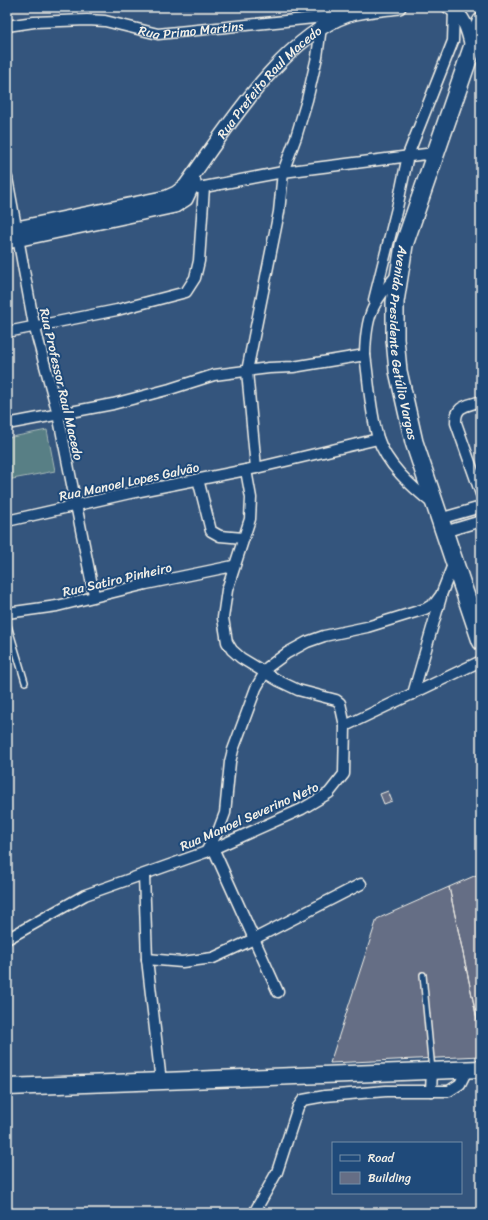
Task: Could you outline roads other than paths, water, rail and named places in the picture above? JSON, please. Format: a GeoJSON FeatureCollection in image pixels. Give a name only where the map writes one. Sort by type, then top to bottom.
{"type":"FeatureCollection","features":[{"type":"Feature","properties":{"kind":"highway","name":"Avenida Presidente Getúlio Vargas"},"geometry":{"type":"LineString","coordinates":[[481,22],[434,153],[404,245],[398,274],[395,302],[395,339],[398,371],[414,442],[481,641]]}},
{"type":"Feature","properties":{"kind":"main road"},"geometry":{"type":"LineString","coordinates":[[7,1087],[474,1069]]}},
{"type":"Feature","properties":{"kind":"street","name":"Rua Primo Martins"},"geometry":{"type":"LineString","coordinates":[[7,26],[34,22],[87,20],[105,21],[158,34],[349,14],[399,7]]}},
{"type":"Feature","properties":{"kind":"street"},"geometry":{"type":"LineString","coordinates":[[452,9],[462,17],[467,26],[472,47]]}},
{"type":"Feature","properties":{"kind":"street"},"geometry":{"type":"LineString","coordinates":[[452,9],[453,34],[450,49],[408,155],[397,208],[367,328],[365,356],[378,439],[393,465],[439,519],[481,521]]}},
{"type":"Feature","properties":{"kind":"street","name":"Rua Prefeito Raul Macedo"},"geometry":{"type":"LineString","coordinates":[[12,234],[175,206],[182,203],[194,187],[201,164],[230,123],[274,70],[302,42],[321,27],[349,14]]}},
{"type":"Feature","properties":{"kind":"street","name":"Rua Manoel Severino Neto"},"geometry":{"type":"LineString","coordinates":[[7,939],[85,894],[144,875],[210,850],[302,809],[334,789],[344,774],[345,726],[343,709],[336,700],[298,690],[264,673],[232,650],[224,636],[222,618],[233,566],[249,525],[251,509],[247,371],[279,212],[283,172],[296,138],[307,100],[317,57],[321,27]]}},
{"type":"Feature","properties":{"kind":"street"},"geometry":{"type":"LineString","coordinates":[[7,332],[34,325],[117,310],[186,292],[195,278],[199,261],[194,187],[283,172],[408,155],[434,153]]}},
{"type":"Feature","properties":{"kind":"street","name":"Rua Professor Raul Macedo"},"geometry":{"type":"LineString","coordinates":[[7,178],[12,234],[34,325],[58,414],[94,595]]}},
{"type":"Feature","properties":{"kind":"street"},"geometry":{"type":"LineString","coordinates":[[372,307],[381,293],[398,274]]}},
{"type":"Feature","properties":{"kind":"street"},"geometry":{"type":"LineString","coordinates":[[7,424],[113,404],[170,389],[214,375],[293,367],[365,356]]}},
{"type":"Feature","properties":{"kind":"street"},"geometry":{"type":"LineString","coordinates":[[481,401],[460,408],[456,416],[456,423],[481,494]]}},
{"type":"Feature","properties":{"kind":"street","name":"Rua Manoel Lopes Galvão"},"geometry":{"type":"LineString","coordinates":[[7,521],[75,505],[251,469],[378,439]]}},
{"type":"Feature","properties":{"kind":"street"},"geometry":{"type":"LineString","coordinates":[[198,479],[212,531],[220,536],[243,538]]}},
{"type":"Feature","properties":{"kind":"street"},"geometry":{"type":"LineString","coordinates":[[439,519],[481,507]]}},
{"type":"Feature","properties":{"kind":"street"},"geometry":{"type":"LineString","coordinates":[[413,694],[441,595],[454,562]]}},
{"type":"Feature","properties":{"kind":"street","name":"Rua Satiro Pinheiro"},"geometry":{"type":"LineString","coordinates":[[7,613],[57,606],[94,595],[233,566]]}},
{"type":"Feature","properties":{"kind":"street"},"geometry":{"type":"LineString","coordinates":[[278,992],[254,939],[210,850],[225,813],[230,762],[233,750],[256,688],[268,667],[275,661],[307,642],[324,636],[367,627],[411,615],[435,603],[441,595]]}},
{"type":"Feature","properties":{"kind":"street"},"geometry":{"type":"LineString","coordinates":[[345,726],[481,662]]}},
{"type":"Feature","properties":{"kind":"street"},"geometry":{"type":"LineString","coordinates":[[144,875],[150,1004],[161,1082]]}},
{"type":"Feature","properties":{"kind":"street"},"geometry":{"type":"LineString","coordinates":[[147,959],[182,962],[202,960],[227,952],[361,884]]}},
{"type":"Feature","properties":{"kind":"street"},"geometry":{"type":"LineString","coordinates":[[254,1213],[277,1172],[298,1107],[303,1100],[354,1093],[453,1089],[474,1069]]}},
{"type":"Feature","properties":{"kind":"street"},"geometry":{"type":"LineString","coordinates":[[431,1091],[432,1071]]}},
{"type":"Feature","properties":{"kind":"lane"},"geometry":{"type":"LineString","coordinates":[[7,622],[25,682]]}},
{"type":"Feature","properties":{"kind":"lane"},"geometry":{"type":"LineString","coordinates":[[423,975],[432,1071]]}}]}
